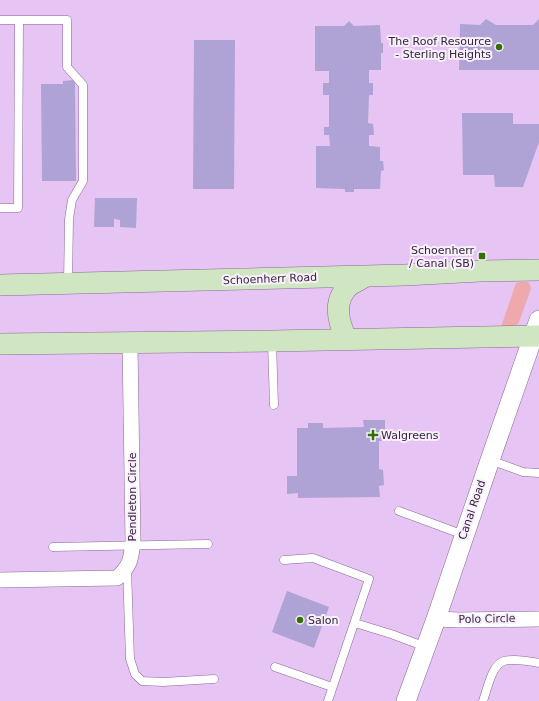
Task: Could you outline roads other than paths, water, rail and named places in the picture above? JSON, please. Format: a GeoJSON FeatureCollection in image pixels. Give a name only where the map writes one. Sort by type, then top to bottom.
{"type":"FeatureCollection","features":[{"type":"Feature","properties":{"kind":"main road","name":"Schoenherr Road"},"geometry":{"type":"LineString","coordinates":[[0,286],[68,283],[405,276],[480,271],[539,270]]}},
{"type":"Feature","properties":{"kind":"main road"},"geometry":{"type":"LineString","coordinates":[[347,340],[339,321],[338,309],[340,299],[344,291],[351,284],[366,276]]}},
{"type":"Feature","properties":{"kind":"main road"},"geometry":{"type":"LineString","coordinates":[[0,344],[347,340],[537,331]]}},
{"type":"Feature","properties":{"kind":"street","name":"Canal Road"},"geometry":{"type":"LineString","coordinates":[[406,701],[436,619],[490,460],[537,331]]}},
{"type":"Feature","properties":{"kind":"street","name":"Pendleton Circle"},"geometry":{"type":"LineString","coordinates":[[127,566],[131,557],[132,546],[130,343]]}},
{"type":"Feature","properties":{"kind":"street"},"geometry":{"type":"LineString","coordinates":[[0,580],[117,578],[126,570],[127,566]]}},
{"type":"Feature","properties":{"kind":"street","name":"Polo Circle"},"geometry":{"type":"LineString","coordinates":[[436,619],[539,619]]}},
{"type":"Feature","properties":{"kind":"lane"},"geometry":{"type":"LineString","coordinates":[[0,20],[67,20],[67,67],[83,85],[83,181],[72,200],[69,219],[68,283]]}},
{"type":"Feature","properties":{"kind":"lane"},"geometry":{"type":"LineString","coordinates":[[0,208],[18,208],[19,20]]}},
{"type":"Feature","properties":{"kind":"lane"},"geometry":{"type":"LineString","coordinates":[[272,341],[274,405]]}},
{"type":"Feature","properties":{"kind":"lane"},"geometry":{"type":"LineString","coordinates":[[490,460],[523,472],[539,473]]}},
{"type":"Feature","properties":{"kind":"lane"},"geometry":{"type":"LineString","coordinates":[[399,511],[464,535]]}},
{"type":"Feature","properties":{"kind":"lane"},"geometry":{"type":"LineString","coordinates":[[52,547],[208,544]]}},
{"type":"Feature","properties":{"kind":"lane"},"geometry":{"type":"LineString","coordinates":[[284,560],[313,558],[370,579],[328,701]]}},
{"type":"Feature","properties":{"kind":"lane"},"geometry":{"type":"LineString","coordinates":[[127,566],[130,659],[134,674],[142,681],[163,682],[214,679]]}},
{"type":"Feature","properties":{"kind":"lane"},"geometry":{"type":"LineString","coordinates":[[354,623],[391,634],[426,647]]}},
{"type":"Feature","properties":{"kind":"lane"},"geometry":{"type":"LineString","coordinates":[[483,701],[494,669],[503,661],[521,660],[539,662]]}},
{"type":"Feature","properties":{"kind":"lane"},"geometry":{"type":"LineString","coordinates":[[275,667],[332,687]]}},
{"type":"Feature","properties":{"kind":"place","name":"The Roof Resource - Sterling Heights"},"geometry":{"type":"Point","coordinates":[499,47]}},
{"type":"Feature","properties":{"kind":"place","name":"Schoenherr / Canal (SB)"},"geometry":{"type":"Point","coordinates":[482,256]}},
{"type":"Feature","properties":{"kind":"place","name":"Walgreens"},"geometry":{"type":"Point","coordinates":[373,435]}},
{"type":"Feature","properties":{"kind":"place","name":"Salon"},"geometry":{"type":"Point","coordinates":[300,620]}}]}
